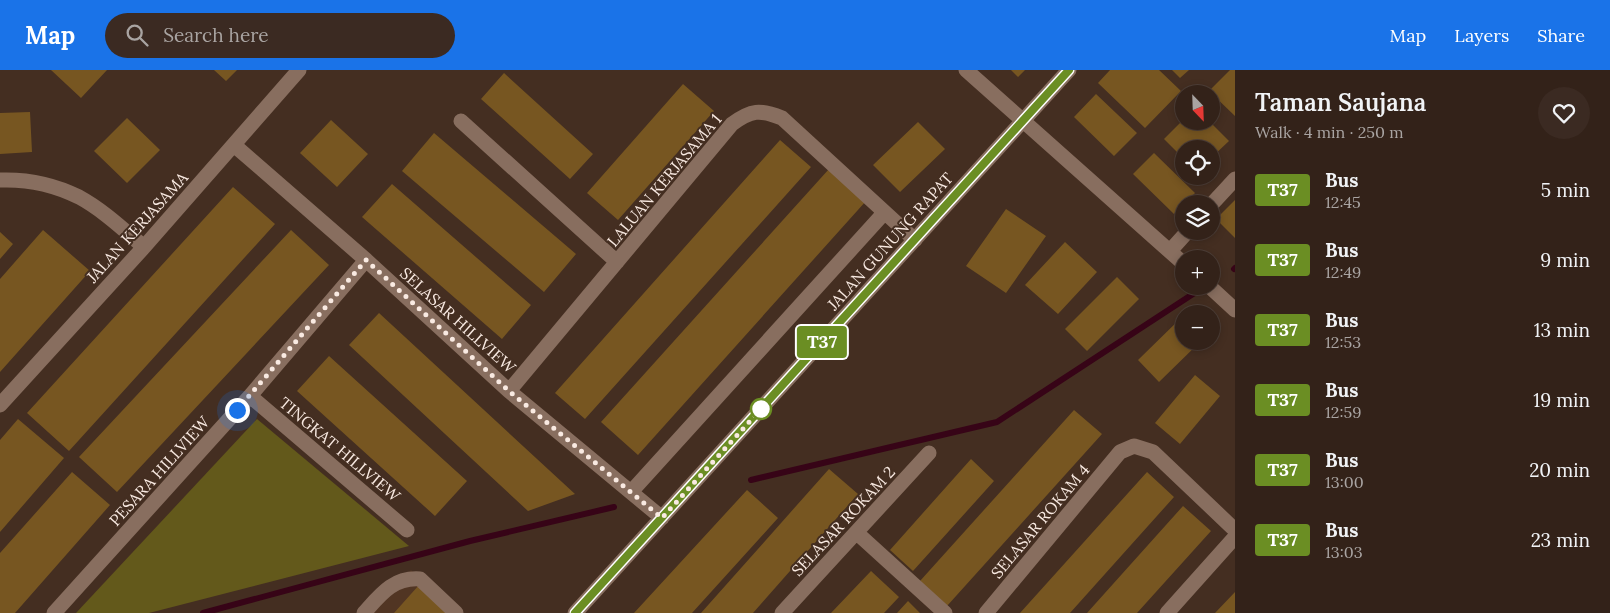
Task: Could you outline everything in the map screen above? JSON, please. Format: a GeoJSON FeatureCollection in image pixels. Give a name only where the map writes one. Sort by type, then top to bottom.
{"type":"FeatureCollection","features":[{"type":"Feature","properties":{"kind":"street","name":"JALAN KERJASAMA"},"geometry":{"type":"LineString","coordinates":[[0,405],[144,247],[299,70]]}},
{"type":"Feature","properties":{"kind":"street"},"geometry":{"type":"LineString","coordinates":[[966,70],[1175,256]]}},
{"type":"Feature","properties":{"kind":"street","name":"JALAN GUNUNG RAPAT"},"geometry":{"type":"LineString","coordinates":[[575,613],[1069,70]]}},
{"type":"Feature","properties":{"kind":"street","name":"LALUAN KERJASAMA 1"},"geometry":{"type":"LineString","coordinates":[[509,391],[732,124],[743,116],[757,111],[782,118],[915,240]]}},
{"type":"Feature","properties":{"kind":"street"},"geometry":{"type":"LineString","coordinates":[[461,121],[618,262]]}},
{"type":"Feature","properties":{"kind":"street","name":"SELASAR HILLVIEW"},"geometry":{"type":"LineString","coordinates":[[234,145],[366,260],[509,391],[662,518]]}},
{"type":"Feature","properties":{"kind":"street"},"geometry":{"type":"LineString","coordinates":[[1220,195],[1235,179]]}},
{"type":"Feature","properties":{"kind":"street"},"geometry":{"type":"LineString","coordinates":[[0,180],[48,185],[80,198],[106,216],[144,247]]}},
{"type":"Feature","properties":{"kind":"street"},"geometry":{"type":"LineString","coordinates":[[631,492],[884,213]]}},
{"type":"Feature","properties":{"kind":"street"},"geometry":{"type":"LineString","coordinates":[[1170,251],[1180,240]]}},
{"type":"Feature","properties":{"kind":"street","name":"PESARA HILLVIEW"},"geometry":{"type":"LineString","coordinates":[[54,613],[250,396],[366,260]]}},
{"type":"Feature","properties":{"kind":"street"},"geometry":{"type":"LineString","coordinates":[[1219,295],[1235,310]]}},
{"type":"Feature","properties":{"kind":"street","name":"TINGKAT HILLVIEW"},"geometry":{"type":"LineString","coordinates":[[250,396],[407,530]]}},
{"type":"Feature","properties":{"kind":"street","name":"SELASAR ROKAM 4"},"geometry":{"type":"LineString","coordinates":[[986,613],[1120,452],[1134,446],[1153,452],[1235,530]]}},
{"type":"Feature","properties":{"kind":"street","name":"SELASAR ROKAM 2"},"geometry":{"type":"LineString","coordinates":[[782,613],[929,453]]}},
{"type":"Feature","properties":{"kind":"street"},"geometry":{"type":"LineString","coordinates":[[857,532],[945,613]]}},
{"type":"Feature","properties":{"kind":"street"},"geometry":{"type":"LineString","coordinates":[[1167,613],[1235,537]]}},
{"type":"Feature","properties":{"kind":"street"},"geometry":{"type":"LineString","coordinates":[[364,613],[385,590],[409,578],[420,579],[456,613]]}},
{"type":"Feature","properties":{"kind":"shaded area"},"geometry":{"type":"Polygon","coordinates":[[[257,419],[409,546],[149,613],[76,613],[257,419]]]}},
{"type":"Feature","properties":{"kind":"shaded area"},"geometry":{"type":"Polygon","coordinates":[[[411,570],[456,613],[371,613],[411,570]]]}},
{"type":"Feature","properties":{"kind":"building"},"geometry":{"type":"Polygon","coordinates":[[[51,70],[107,70],[81,98],[51,70]]]}},
{"type":"Feature","properties":{"kind":"building"},"geometry":{"type":"Polygon","coordinates":[[[214,70],[237,70],[226,81],[214,70]]]}},
{"type":"Feature","properties":{"kind":"building"},"geometry":{"type":"Polygon","coordinates":[[[1011,70],[1025,70],[1018,77],[1011,70]]]}},
{"type":"Feature","properties":{"kind":"building"},"geometry":{"type":"Polygon","coordinates":[[[1110,70],[1159,70],[1175,85],[1175,97],[1145,128],[1098,83],[1110,70]]]}},
{"type":"Feature","properties":{"kind":"building"},"geometry":{"type":"Polygon","coordinates":[[[1172,70],[1189,70],[1180,78],[1172,70]]]}},
{"type":"Feature","properties":{"kind":"building"},"geometry":{"type":"Polygon","coordinates":[[[1230,70],[1235,70],[1235,116],[1220,102],[1220,85],[1215,85],[1230,70]]]}},
{"type":"Feature","properties":{"kind":"building"},"geometry":{"type":"Polygon","coordinates":[[[504,73],[593,154],[570,179],[481,99],[504,73]]]}},
{"type":"Feature","properties":{"kind":"building"},"geometry":{"type":"Polygon","coordinates":[[[683,84],[714,111],[618,220],[587,193],[683,84]]]}},
{"type":"Feature","properties":{"kind":"building"},"geometry":{"type":"Polygon","coordinates":[[[1096,94],[1137,133],[1114,156],[1074,117],[1096,94]]]}},
{"type":"Feature","properties":{"kind":"building"},"geometry":{"type":"Polygon","coordinates":[[[30,112],[32,152],[0,154],[0,113],[30,112]]]}},
{"type":"Feature","properties":{"kind":"building"},"geometry":{"type":"Polygon","coordinates":[[[127,118],[160,150],[127,183],[94,151],[127,118]]]}},
{"type":"Feature","properties":{"kind":"building"},"geometry":{"type":"Polygon","coordinates":[[[331,120],[368,154],[337,187],[300,153],[331,120]]]}},
{"type":"Feature","properties":{"kind":"building"},"geometry":{"type":"Polygon","coordinates":[[[918,122],[945,149],[900,192],[873,165],[918,122]]]}},
{"type":"Feature","properties":{"kind":"building"},"geometry":{"type":"Polygon","coordinates":[[[1175,128],[1175,130],[1218,130],[1229,141],[1220,150],[1220,140],[1175,140],[1175,150],[1164,139],[1175,128]]]}},
{"type":"Feature","properties":{"kind":"building"},"geometry":{"type":"Polygon","coordinates":[[[434,133],[576,254],[544,292],[402,171],[434,133]]]}},
{"type":"Feature","properties":{"kind":"building"},"geometry":{"type":"Polygon","coordinates":[[[780,140],[811,167],[585,419],[555,393],[780,140]]]}},
{"type":"Feature","properties":{"kind":"building"},"geometry":{"type":"Polygon","coordinates":[[[1154,153],[1175,173],[1175,185],[1187,185],[1195,193],[1193,195],[1175,195],[1174,214],[1133,174],[1154,153]]]}},
{"type":"Feature","properties":{"kind":"building"},"geometry":{"type":"Polygon","coordinates":[[[829,169],[866,201],[638,455],[601,422],[829,169]]]}},
{"type":"Feature","properties":{"kind":"building"},"geometry":{"type":"Polygon","coordinates":[[[392,184],[531,305],[502,339],[362,217],[392,184]]]}},
{"type":"Feature","properties":{"kind":"building"},"geometry":{"type":"Polygon","coordinates":[[[233,187],[275,224],[69,451],[27,413],[233,187]]]}},
{"type":"Feature","properties":{"kind":"building"},"geometry":{"type":"Polygon","coordinates":[[[1235,200],[1235,238],[1220,223],[1220,215],[1235,200]]]}},
{"type":"Feature","properties":{"kind":"building"},"geometry":{"type":"Polygon","coordinates":[[[1006,209],[1046,236],[1006,293],[966,266],[1006,209]]]}},
{"type":"Feature","properties":{"kind":"building"},"geometry":{"type":"Polygon","coordinates":[[[43,230],[90,271],[0,372],[0,279],[43,230]]]}},
{"type":"Feature","properties":{"kind":"building"},"geometry":{"type":"Polygon","coordinates":[[[291,230],[329,265],[117,492],[79,457],[291,230]]]}},
{"type":"Feature","properties":{"kind":"building"},"geometry":{"type":"Polygon","coordinates":[[[0,232],[13,244],[0,259],[0,232]]]}},
{"type":"Feature","properties":{"kind":"building"},"geometry":{"type":"Polygon","coordinates":[[[1065,242],[1097,272],[1058,314],[1025,285],[1065,242]]]}},
{"type":"Feature","properties":{"kind":"building"},"geometry":{"type":"Polygon","coordinates":[[[1117,277],[1139,299],[1087,351],[1065,329],[1117,277]]]}},
{"type":"Feature","properties":{"kind":"building"},"geometry":{"type":"Polygon","coordinates":[[[379,313],[575,494],[528,511],[349,345],[379,313]]]}},
{"type":"Feature","properties":{"kind":"building"},"geometry":{"type":"Polygon","coordinates":[[[1175,324],[1175,350],[1192,350],[1159,382],[1138,360],[1175,324]]]}},
{"type":"Feature","properties":{"kind":"building"},"geometry":{"type":"Polygon","coordinates":[[[329,356],[467,481],[435,516],[297,391],[329,356]]]}},
{"type":"Feature","properties":{"kind":"building"},"geometry":{"type":"Polygon","coordinates":[[[1195,375],[1220,396],[1180,444],[1155,423],[1195,375]]]}},
{"type":"Feature","properties":{"kind":"building"},"geometry":{"type":"Polygon","coordinates":[[[1074,410],[1102,434],[947,606],[920,581],[1074,410]]]}},
{"type":"Feature","properties":{"kind":"building"},"geometry":{"type":"Polygon","coordinates":[[[18,419],[64,458],[0,532],[0,440],[18,419]]]}},
{"type":"Feature","properties":{"kind":"building"},"geometry":{"type":"Polygon","coordinates":[[[971,459],[994,481],[913,571],[890,550],[971,459]]]}},
{"type":"Feature","properties":{"kind":"building"},"geometry":{"type":"Polygon","coordinates":[[[829,469],[858,494],[753,613],[701,613],[829,469]]]}},
{"type":"Feature","properties":{"kind":"building"},"geometry":{"type":"Polygon","coordinates":[[[72,472],[110,505],[15,613],[0,613],[0,553],[72,472]]]}},
{"type":"Feature","properties":{"kind":"building"},"geometry":{"type":"Polygon","coordinates":[[[1147,472],[1174,497],[1070,613],[1020,613],[1147,472]]]}},
{"type":"Feature","properties":{"kind":"building"},"geometry":{"type":"Polygon","coordinates":[[[747,490],[778,518],[692,613],[634,613],[747,490]]]}},
{"type":"Feature","properties":{"kind":"building"},"geometry":{"type":"Polygon","coordinates":[[[1183,506],[1211,531],[1137,613],[1087,613],[1183,506]]]}},
{"type":"Feature","properties":{"kind":"building"},"geometry":{"type":"Polygon","coordinates":[[[871,571],[899,597],[884,613],[831,613],[871,571]]]}},
{"type":"Feature","properties":{"kind":"building"},"geometry":{"type":"Polygon","coordinates":[[[419,585],[449,613],[394,613],[419,585]]]}},
{"type":"Feature","properties":{"kind":"building"},"geometry":{"type":"Polygon","coordinates":[[[1235,592],[1235,613],[1215,613],[1235,592]]]}},
{"type":"Feature","properties":{"kind":"building"},"geometry":{"type":"Polygon","coordinates":[[[908,601],[920,613],[897,613],[908,601]]]}},
{"type":"Feature","properties":{"kind":"waterway"},"geometry":{"type":"LineString","coordinates":[[751,480],[997,422],[1191,295]]}},
{"type":"Feature","properties":{"kind":"waterway"},"geometry":{"type":"LineString","coordinates":[[203,613],[470,541],[614,507]]}},
{"type":"Feature","properties":{"kind":"bus line","name":"T37"},"geometry":{"type":"LineString","coordinates":[[575,613],[1069,70]]}},
{"type":"Feature","properties":{"kind":"route"},"geometry":{"type":"LineString","coordinates":[[237,410],[366,260],[509,391],[662,518],[761,409]]}}]}
